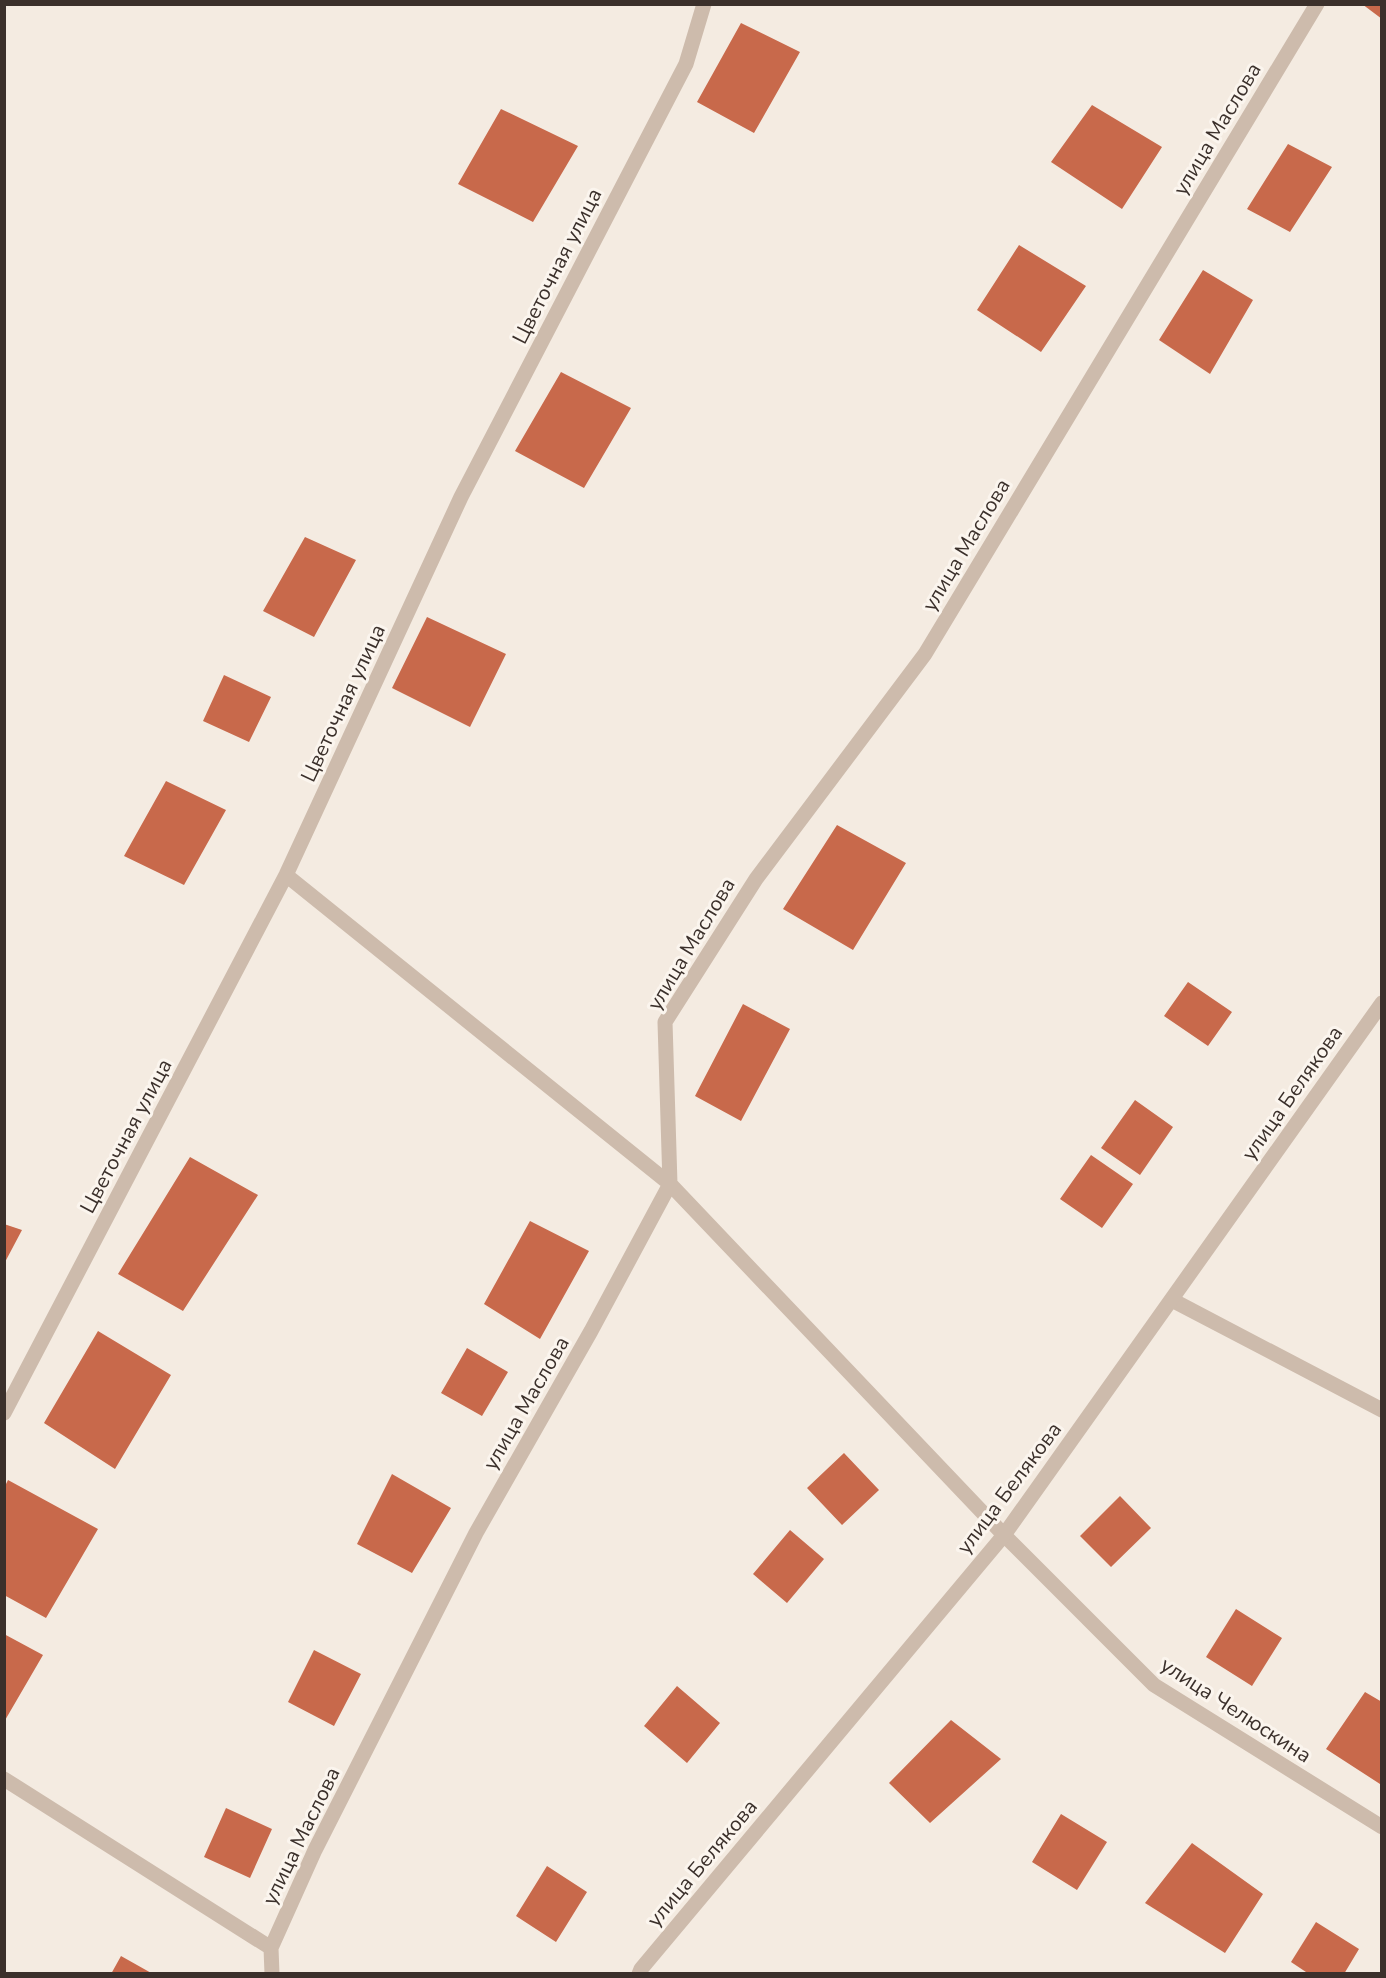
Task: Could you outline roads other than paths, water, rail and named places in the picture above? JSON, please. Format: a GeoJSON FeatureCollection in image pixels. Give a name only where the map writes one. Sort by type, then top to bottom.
{"type":"FeatureCollection","features":[{"type":"Feature","properties":{"kind":"street","name":"Цветочная улица"},"geometry":{"type":"LineString","coordinates":[[4,1413],[286,875],[461,497],[686,64],[704,4]]}},
{"type":"Feature","properties":{"kind":"street","name":"улица Маслова"},"geometry":{"type":"LineString","coordinates":[[272,1974],[271,1948],[315,1850],[476,1533],[591,1331],[670,1184],[664,1023],[756,879],[925,654],[1317,4]]}},
{"type":"Feature","properties":{"kind":"street","name":"улица Челюскина"},"geometry":{"type":"LineString","coordinates":[[286,875],[670,1184],[1004,1535],[1154,1685],[1382,1827]]}},
{"type":"Feature","properties":{"kind":"street","name":"улица Белякова"},"geometry":{"type":"LineString","coordinates":[[639,1974],[641,1968],[1004,1535],[1382,1003]]}},
{"type":"Feature","properties":{"kind":"street"},"geometry":{"type":"LineString","coordinates":[[1172,1300],[1382,1410]]}},
{"type":"Feature","properties":{"kind":"street"},"geometry":{"type":"LineString","coordinates":[[4,1779],[271,1948]]}}]}
